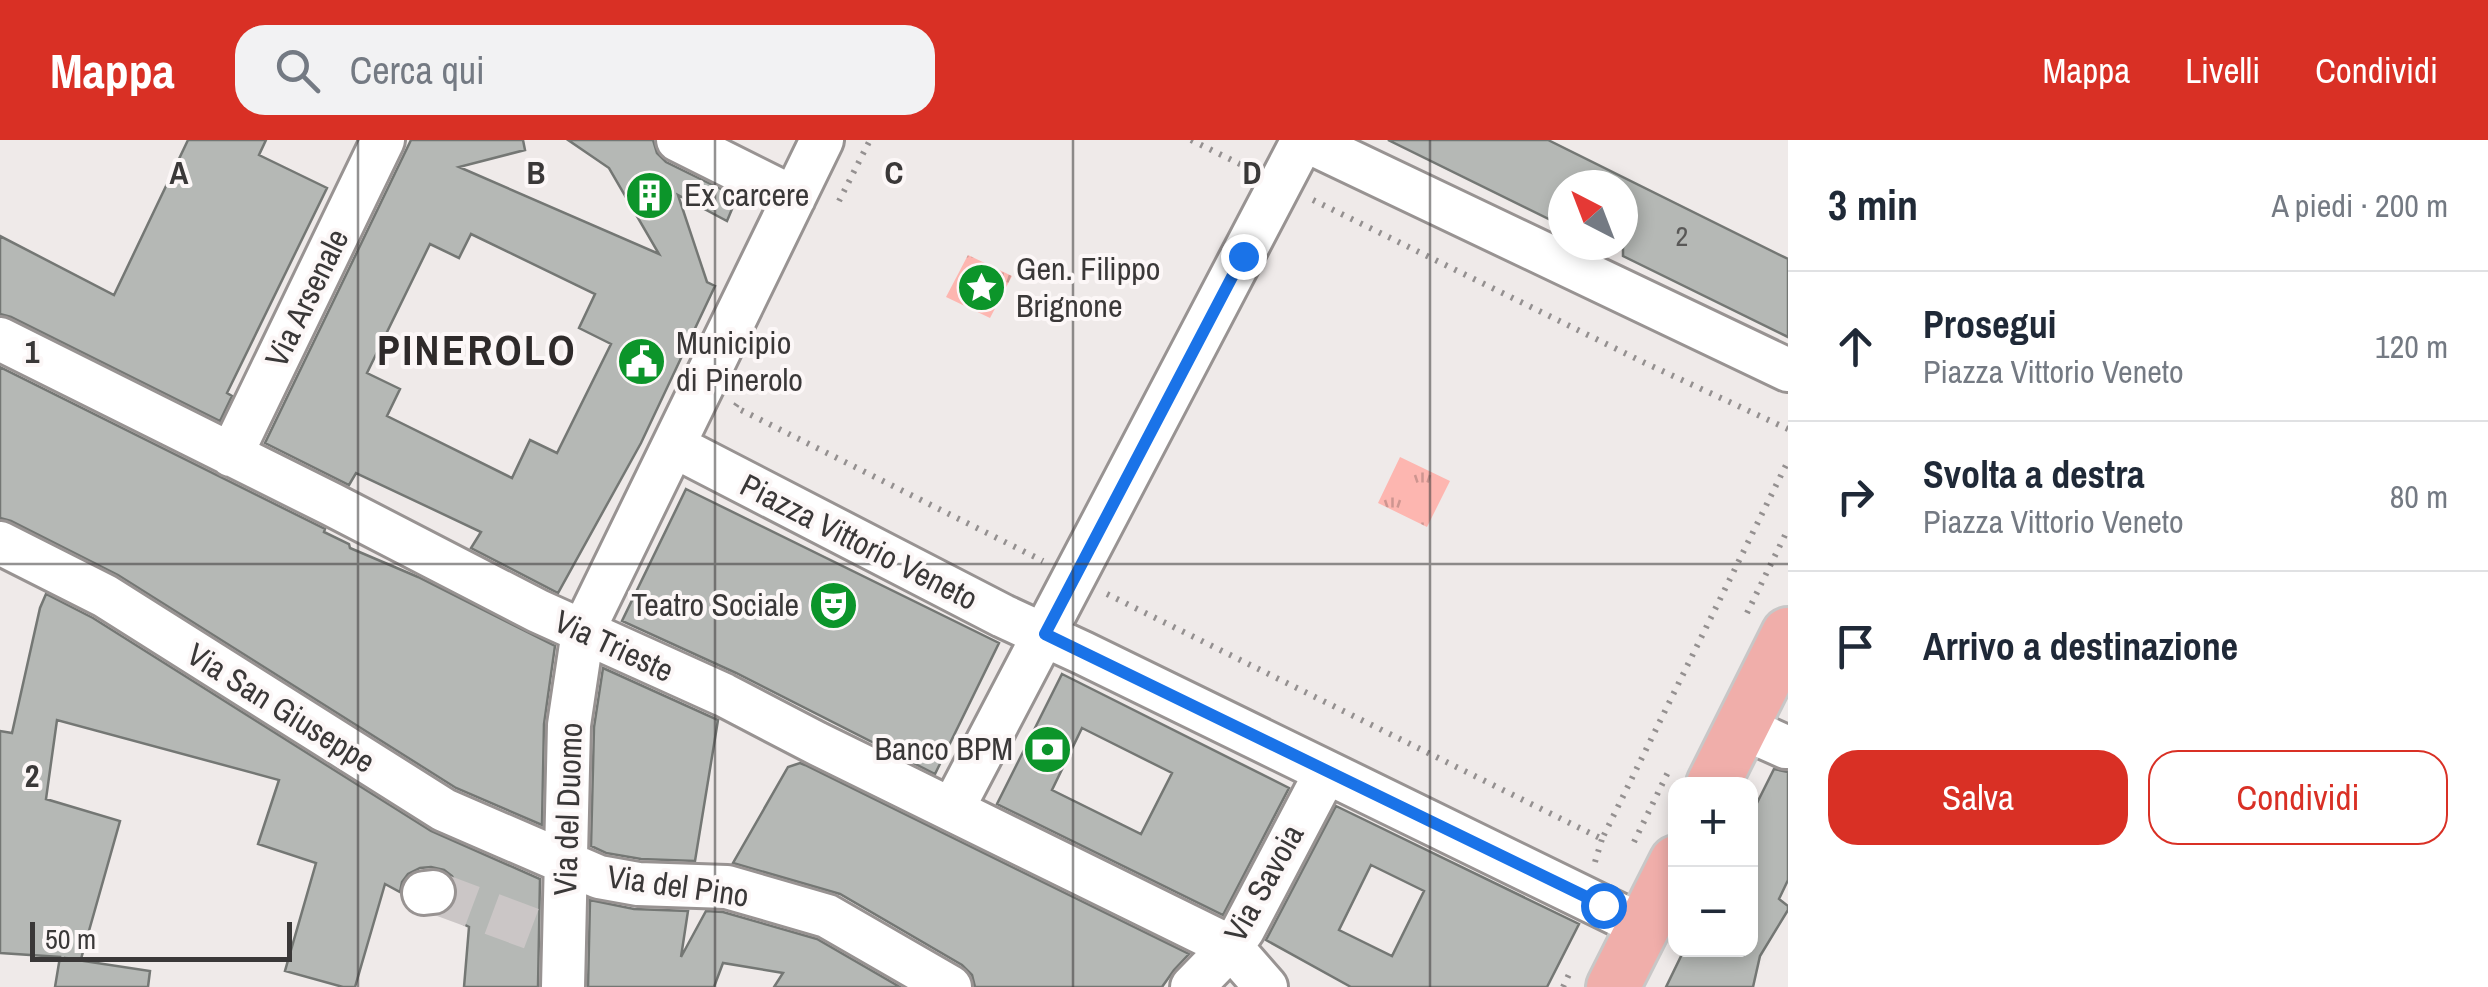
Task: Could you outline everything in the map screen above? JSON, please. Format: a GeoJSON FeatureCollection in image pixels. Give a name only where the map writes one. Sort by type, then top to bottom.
{"type":"FeatureCollection","features":[{"type":"Feature","properties":{"kind":"main road"},"geometry":{"type":"LineString","coordinates":[[1721,777],[1763,738],[1788,634]]}},
{"type":"Feature","properties":{"kind":"main road"},"geometry":{"type":"LineString","coordinates":[[1613,987],[1674,867]]}},
{"type":"Feature","properties":{"kind":"street","name":"Via Arsenale"},"geometry":{"type":"LineString","coordinates":[[231,455],[383,140]]}},
{"type":"Feature","properties":{"kind":"street"},"geometry":{"type":"LineString","coordinates":[[678,140],[814,205]]}},
{"type":"Feature","properties":{"kind":"street"},"geometry":{"type":"LineString","coordinates":[[584,632],[674,446],[814,205],[822,140]]}},
{"type":"Feature","properties":{"kind":"street"},"geometry":{"type":"LineString","coordinates":[[952,810],[1304,140],[1788,370]]}},
{"type":"Feature","properties":{"kind":"street","name":"Via Trieste"},"geometry":{"type":"LineString","coordinates":[[0,339],[538,611],[724,695],[1231,947]]}},
{"type":"Feature","properties":{"kind":"street","name":"Piazza Vittorio Veneto"},"geometry":{"type":"LineString","coordinates":[[674,446],[1003,616],[1644,927]]}},
{"type":"Feature","properties":{"kind":"street","name":"Via San Giuseppe"},"geometry":{"type":"LineString","coordinates":[[2,554],[104,596],[444,810],[566,864]]}},
{"type":"Feature","properties":{"kind":"street","name":"Via del Duomo"},"geometry":{"type":"LineString","coordinates":[[562,987],[558,938],[566,864],[569,725],[584,632]]}},
{"type":"Feature","properties":{"kind":"street","name":"Via Savoia"},"geometry":{"type":"LineString","coordinates":[[1192,987],[1243,930],[1326,772]]}},
{"type":"Feature","properties":{"kind":"street","name":"Via del Pino"},"geometry":{"type":"LineString","coordinates":[[566,864],[599,877],[638,884],[727,887],[827,916],[950,987]]}},
{"type":"Feature","properties":{"kind":"street"},"geometry":{"type":"LineString","coordinates":[[1231,947],[1266,987]]}},
{"type":"Feature","properties":{"kind":"path"},"geometry":{"type":"LineString","coordinates":[[814,205],[870,140]]}},
{"type":"Feature","properties":{"kind":"path"},"geometry":{"type":"LineString","coordinates":[[1191,140],[1788,429]]}},
{"type":"Feature","properties":{"kind":"path"},"geometry":{"type":"LineString","coordinates":[[744,389],[735,407],[1602,839],[1788,461]]}},
{"type":"Feature","properties":{"kind":"green space"},"geometry":{"type":"Polygon","coordinates":[[[968,255],[1012,276],[990,318],[946,297],[968,255]]]}},
{"type":"Feature","properties":{"kind":"green space"},"geometry":{"type":"Polygon","coordinates":[[[1400,457],[1450,481],[1427,527],[1378,503],[1400,457]]]}},
{"type":"Feature","properties":{"kind":"building"},"geometry":{"type":"Polygon","coordinates":[[[188,140],[266,140],[259,155],[327,188],[227,393],[232,396],[220,421],[0,314],[0,236],[114,295],[188,140]]]}},
{"type":"Feature","properties":{"kind":"building","name":"Municipio di Pinerolo"},"geometry":{"type":"Polygon","coordinates":[[[411,140],[523,140],[525,150],[459,167],[659,254],[609,168],[568,140],[653,140],[657,153],[666,162],[737,197],[727,221],[678,195],[707,282],[715,286],[641,443],[558,593],[471,548],[481,532],[356,473],[349,485],[265,443],[411,140]],[[471,234],[459,258],[430,244],[367,373],[400,389],[387,416],[512,478],[530,440],[557,453],[611,344],[579,328],[595,294],[471,234]]]}},
{"type":"Feature","properties":{"kind":"building"},"geometry":{"type":"Polygon","coordinates":[[[1388,140],[1548,140],[1609,170],[1548,170],[1548,219],[1388,140]]]}},
{"type":"Feature","properties":{"kind":"building"},"geometry":{"type":"Polygon","coordinates":[[[1638,185],[1788,259],[1788,337],[1631,260],[1638,260],[1638,185]]]}},
{"type":"Feature","properties":{"kind":"building"},"geometry":{"type":"Polygon","coordinates":[[[0,367],[325,529],[350,548],[418,577],[555,646],[544,724],[542,825],[456,788],[118,575],[0,518],[0,367]]]}},
{"type":"Feature","properties":{"kind":"building"},"geometry":{"type":"Polygon","coordinates":[[[686,489],[999,643],[935,774],[736,673],[622,621],[686,489]]]}},
{"type":"Feature","properties":{"kind":"building"},"geometry":{"type":"Polygon","coordinates":[[[46,594],[93,618],[431,831],[540,879],[538,987],[464,987],[469,927],[444,914],[455,903],[458,888],[452,876],[431,867],[408,874],[400,892],[385,884],[355,987],[285,971],[316,863],[258,844],[279,780],[57,720],[46,799],[120,821],[81,959],[64,958],[150,971],[148,987],[55,987],[60,957],[0,953],[0,731],[12,733],[46,594]]]}},
{"type":"Feature","properties":{"kind":"building"},"geometry":{"type":"Polygon","coordinates":[[[603,668],[718,720],[695,861],[641,859],[606,853],[591,846],[594,727],[603,668]]]}},
{"type":"Feature","properties":{"kind":"building"},"geometry":{"type":"Polygon","coordinates":[[[1062,674],[1289,788],[1223,915],[997,804],[1062,674]],[[1082,728],[1052,790],[1141,834],[1172,773],[1082,728]]]}},
{"type":"Feature","properties":{"kind":"building"},"geometry":{"type":"Polygon","coordinates":[[[800,763],[1189,954],[1162,987],[975,987],[972,975],[962,965],[840,894],[733,863],[788,767],[800,763]]]}},
{"type":"Feature","properties":{"kind":"building"},"geometry":{"type":"Polygon","coordinates":[[[1774,769],[1788,772],[1788,880],[1779,899],[1788,910],[1760,956],[1753,987],[1666,987],[1681,957],[1758,957],[1758,801],[1774,769]]]}},
{"type":"Feature","properties":{"kind":"building"},"geometry":{"type":"Polygon","coordinates":[[[1336,806],[1579,924],[1547,987],[1351,987],[1266,940],[1336,806]],[[1371,865],[1339,930],[1392,956],[1424,891],[1371,865]]]}},
{"type":"Feature","properties":{"kind":"building"},"geometry":{"type":"Polygon","coordinates":[[[590,900],[634,909],[688,911],[681,957],[706,911],[723,912],[817,939],[900,987],[774,987],[783,973],[723,963],[714,987],[588,987],[590,900]]]}},
{"type":"Feature","properties":{"kind":"tunnel"},"geometry":{"type":"LineString","coordinates":[[433,892],[551,936]]}},
{"type":"Feature","properties":{"kind":"place","name":"Ex carcere"},"geometry":{"type":"Point","coordinates":[649,195]}},
{"type":"Feature","properties":{"kind":"place","name":"Gen. Filippo Brignone"},"geometry":{"type":"Point","coordinates":[981,287]}},
{"type":"Feature","properties":{"kind":"place","name":"Municipio di Pinerolo"},"geometry":{"type":"Point","coordinates":[641,361]}},
{"type":"Feature","properties":{"kind":"place","name":"Teatro Sociale"},"geometry":{"type":"Point","coordinates":[834,605]}},
{"type":"Feature","properties":{"kind":"place","name":"Banco BPM"},"geometry":{"type":"Point","coordinates":[1048,749]}},
{"type":"Feature","properties":{"kind":"district","name":"PINEROLO"},"geometry":{"type":"Point","coordinates":[477,350]}},
{"type":"Feature","properties":{"kind":"route"},"geometry":{"type":"LineString","coordinates":[[1243,256],[1045,634],[1603,905]]}}]}
